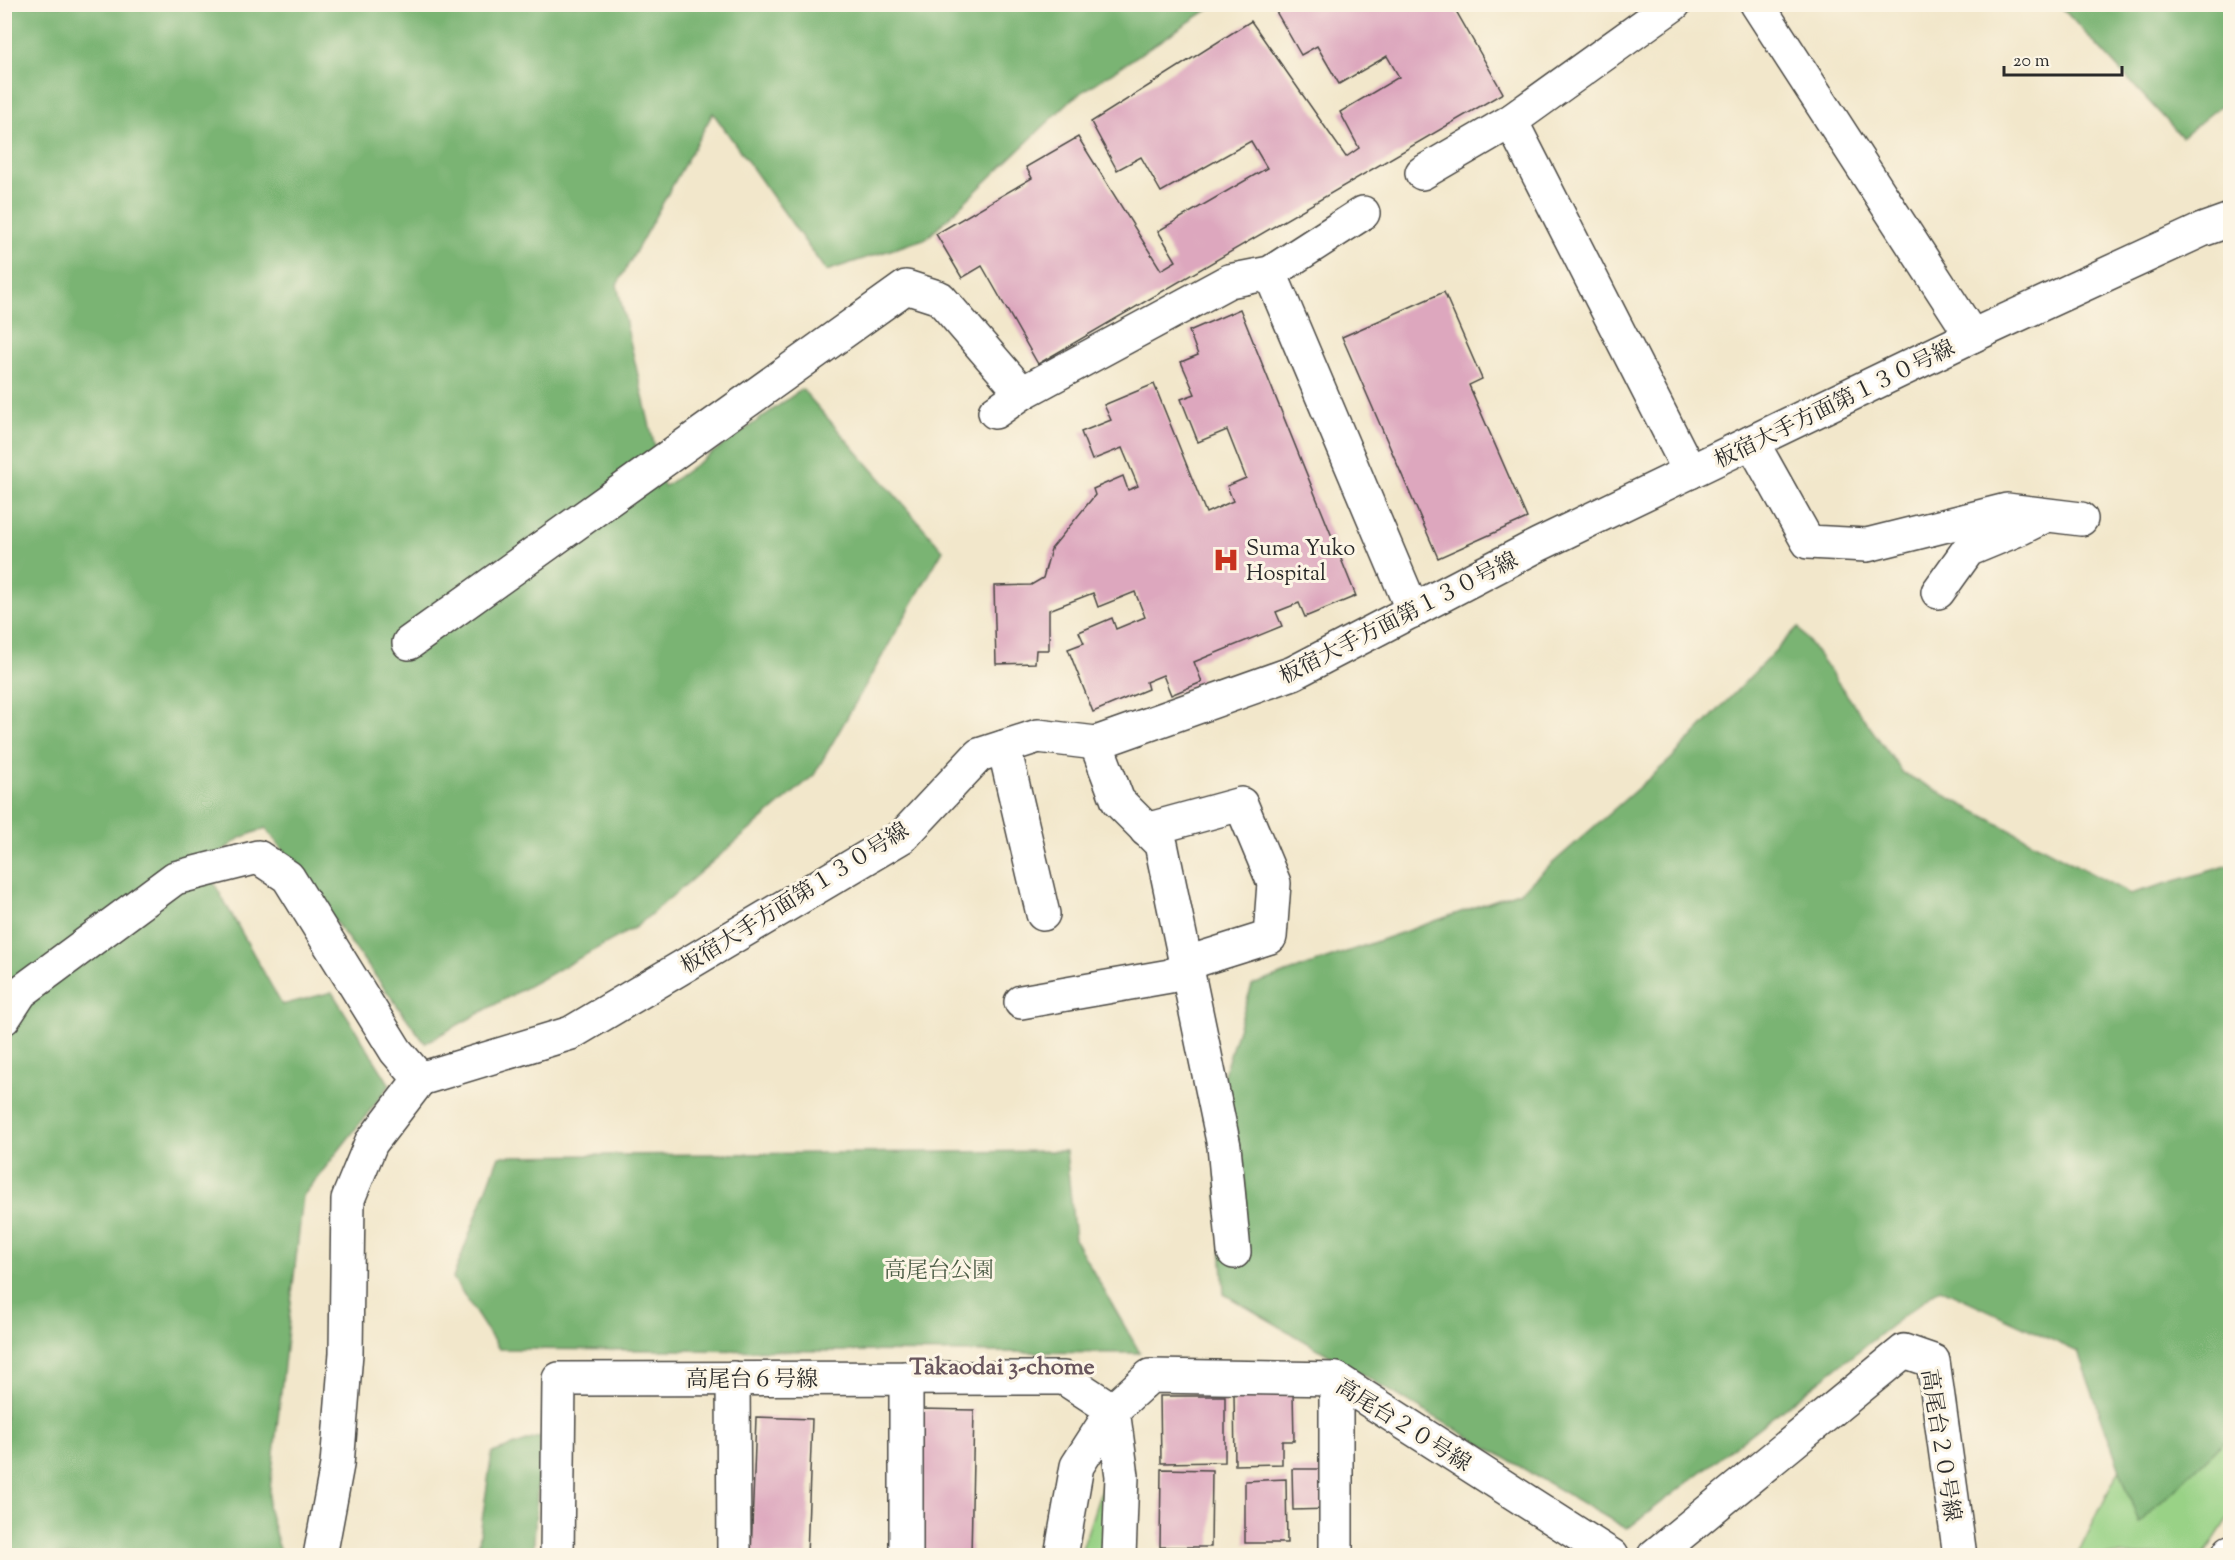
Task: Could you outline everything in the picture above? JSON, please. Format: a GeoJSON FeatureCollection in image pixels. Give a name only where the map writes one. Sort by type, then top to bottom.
{"type":"FeatureCollection","features":[{"type":"Feature","properties":{"kind":"street"},"geometry":{"type":"LineString","coordinates":[[1422,173],[1511,122],[1674,4]]}},
{"type":"Feature","properties":{"kind":"street"},"geometry":{"type":"LineString","coordinates":[[1757,4],[1972,336]]}},
{"type":"Feature","properties":{"kind":"street"},"geometry":{"type":"LineString","coordinates":[[1511,122],[1690,472]]}},
{"type":"Feature","properties":{"kind":"street"},"geometry":{"type":"LineString","coordinates":[[995,412],[1022,393],[1229,281],[1270,273],[1364,213]]}},
{"type":"Feature","properties":{"kind":"street","name":"板宿大手方面第１３０号線"},"geometry":{"type":"LineString","coordinates":[[420,1079],[571,1033],[903,836],[979,755],[1038,736],[1096,743],[1293,673],[1538,545],[1972,336],[2202,230],[2230,220]]}},
{"type":"Feature","properties":{"kind":"street"},"geometry":{"type":"LineString","coordinates":[[1270,273],[1413,611]]}},
{"type":"Feature","properties":{"kind":"street"},"geometry":{"type":"LineString","coordinates":[[409,643],[906,287],[940,298],[1022,393]]}},
{"type":"Feature","properties":{"kind":"street"},"geometry":{"type":"LineString","coordinates":[[1752,442],[1808,542],[1867,545],[2007,510],[2081,519]]}},
{"type":"Feature","properties":{"kind":"street"},"geometry":{"type":"LineString","coordinates":[[1938,592],[1968,550],[2046,515]]}},
{"type":"Feature","properties":{"kind":"street"},"geometry":{"type":"LineString","coordinates":[[1096,743],[1118,801],[1161,844],[1224,1146],[1234,1252]]}},
{"type":"Feature","properties":{"kind":"street"},"geometry":{"type":"LineString","coordinates":[[1004,747],[1043,914]]}},
{"type":"Feature","properties":{"kind":"street"},"geometry":{"type":"LineString","coordinates":[[1021,1002],[1170,976],[1200,959],[1270,937],[1274,883],[1241,804],[1146,830]]}},
{"type":"Feature","properties":{"kind":"street"},"geometry":{"type":"LineString","coordinates":[[4,1018],[21,992],[175,878],[258,857],[288,877],[396,1051],[420,1079],[371,1143],[348,1199],[345,1364],[337,1465],[320,1556]]}},
{"type":"Feature","properties":{"kind":"street","name":"高尾台２０号線"},"geometry":{"type":"LineString","coordinates":[[1654,1556],[1904,1351],[1934,1361],[1960,1556]]}},
{"type":"Feature","properties":{"kind":"street","name":"高尾台２０号線"},"geometry":{"type":"LineString","coordinates":[[1113,1410],[1150,1376],[1336,1378],[1612,1556]]}},
{"type":"Feature","properties":{"kind":"street"},"geometry":{"type":"LineString","coordinates":[[733,1378],[734,1556]]}},
{"type":"Feature","properties":{"kind":"street"},"geometry":{"type":"LineString","coordinates":[[906,1378],[906,1556]]}},
{"type":"Feature","properties":{"kind":"street","name":"高尾台６号線"},"geometry":{"type":"LineString","coordinates":[[557,1556],[559,1379],[1064,1378],[1113,1410]]}},
{"type":"Feature","properties":{"kind":"street"},"geometry":{"type":"LineString","coordinates":[[1336,1378],[1336,1556]]}},
{"type":"Feature","properties":{"kind":"street"},"geometry":{"type":"LineString","coordinates":[[1061,1556],[1077,1466],[1113,1410]]}},
{"type":"Feature","properties":{"kind":"street"},"geometry":{"type":"LineString","coordinates":[[1113,1410],[1122,1476],[1119,1556]]}},
{"type":"Feature","properties":{"kind":"street"},"geometry":{"type":"LineString","coordinates":[[2228,1556],[2230,1551]]}},
{"type":"Feature","properties":{"kind":"green space"},"geometry":{"type":"Polygon","coordinates":[[[5,5],[1215,5],[1073,98],[927,238],[826,271],[713,113],[617,285],[664,487],[802,389],[943,550],[814,775],[636,927],[425,1043],[266,828],[240,838],[204,865],[282,1005],[332,992],[390,1085],[303,1196],[268,1507],[281,1555],[5,1556],[5,5]]]}},
{"type":"Feature","properties":{"kind":"green space"},"geometry":{"type":"Polygon","coordinates":[[[2059,5],[2230,5],[2230,98],[2182,137],[2059,5]]]}},
{"type":"Feature","properties":{"kind":"green space"},"geometry":{"type":"Polygon","coordinates":[[[1798,627],[1903,773],[2130,894],[2230,865],[2230,1436],[2139,1523],[2078,1352],[1940,1288],[1627,1529],[1224,1294],[1213,1108],[1252,985],[1521,891],[1671,759],[1798,627]]]}},
{"type":"Feature","properties":{"kind":"green space","name":"高尾台公園"},"geometry":{"type":"Polygon","coordinates":[[[1066,1151],[1075,1240],[1140,1353],[499,1349],[453,1278],[499,1156],[1066,1151]]]}},
{"type":"Feature","properties":{"kind":"green space"},"geometry":{"type":"Polygon","coordinates":[[[2156,1395],[2230,1427],[2230,1515],[2204,1555],[2077,1556],[2156,1395]]]}},
{"type":"Feature","properties":{"kind":"green space"},"geometry":{"type":"Polygon","coordinates":[[[541,1436],[533,1555],[477,1555],[492,1453],[541,1436]]]}},
{"type":"Feature","properties":{"kind":"green space"},"geometry":{"type":"Polygon","coordinates":[[[1107,1472],[1101,1555],[1080,1555],[1107,1472]]]}},
{"type":"Feature","properties":{"kind":"building"},"geometry":{"type":"Polygon","coordinates":[[[1280,4],[1452,4],[1503,93],[1038,364],[982,266],[962,278],[936,234],[1032,178],[1026,167],[1078,137],[1161,270],[1176,261],[1158,231],[1267,168],[1251,141],[1161,192],[1141,157],[1117,170],[1091,122],[1251,21],[1346,157],[1359,148],[1340,112],[1399,77],[1387,56],[1339,84],[1317,46],[1301,55],[1274,8],[1280,4]]]}},
{"type":"Feature","properties":{"kind":"building"},"geometry":{"type":"Polygon","coordinates":[[[1444,292],[1482,379],[1469,385],[1527,518],[1438,558],[1342,337],[1444,292]]]}},
{"type":"Feature","properties":{"kind":"building"},"geometry":{"type":"Polygon","coordinates":[[[1240,309],[1356,596],[1305,617],[1299,603],[1276,612],[1282,626],[1194,662],[1202,682],[1171,695],[1163,675],[1146,682],[1148,689],[1093,712],[1068,649],[1084,643],[1079,632],[1112,618],[1116,629],[1145,617],[1135,592],[1098,607],[1093,593],[1049,610],[1049,650],[1036,650],[1035,663],[996,664],[994,586],[1031,585],[1043,578],[1051,549],[1095,495],[1093,489],[1123,476],[1128,490],[1138,486],[1122,448],[1092,460],[1081,432],[1111,420],[1104,405],[1154,384],[1206,513],[1233,501],[1227,486],[1246,478],[1227,430],[1198,442],[1181,399],[1195,394],[1181,362],[1198,355],[1189,331],[1240,309]]]}},
{"type":"Feature","properties":{"kind":"building"},"geometry":{"type":"Polygon","coordinates":[[[1293,1393],[1294,1441],[1282,1441],[1282,1464],[1235,1465],[1234,1394],[1293,1393]]]}},
{"type":"Feature","properties":{"kind":"building"},"geometry":{"type":"Polygon","coordinates":[[[1160,1396],[1225,1396],[1225,1462],[1161,1463],[1160,1396]]]}},
{"type":"Feature","properties":{"kind":"building"},"geometry":{"type":"Polygon","coordinates":[[[919,1409],[974,1410],[971,1556],[916,1556],[919,1409]]]}},
{"type":"Feature","properties":{"kind":"building"},"geometry":{"type":"Polygon","coordinates":[[[756,1417],[812,1419],[807,1556],[751,1556],[756,1417]]]}},
{"type":"Feature","properties":{"kind":"building"},"geometry":{"type":"Polygon","coordinates":[[[1161,1469],[1212,1470],[1211,1547],[1160,1547],[1161,1469]]]}},
{"type":"Feature","properties":{"kind":"building"},"geometry":{"type":"Polygon","coordinates":[[[1292,1469],[1328,1469],[1329,1509],[1293,1510],[1292,1469]]]}},
{"type":"Feature","properties":{"kind":"building"},"geometry":{"type":"Polygon","coordinates":[[[1286,1479],[1287,1543],[1245,1543],[1245,1481],[1286,1479]]]}},
{"type":"Feature","properties":{"kind":"building"},"geometry":{"type":"Polygon","coordinates":[[[1158,1553],[1213,1553],[1213,1556],[1158,1556],[1158,1553]]]}},
{"type":"Feature","properties":{"kind":"place","name":"Suma Yuko Hospital"},"geometry":{"type":"Point","coordinates":[1226,560]}},
{"type":"Feature","properties":{"kind":"district","name":"Takaodai 3-chome"},"geometry":{"type":"Point","coordinates":[1002,1366]}}]}
